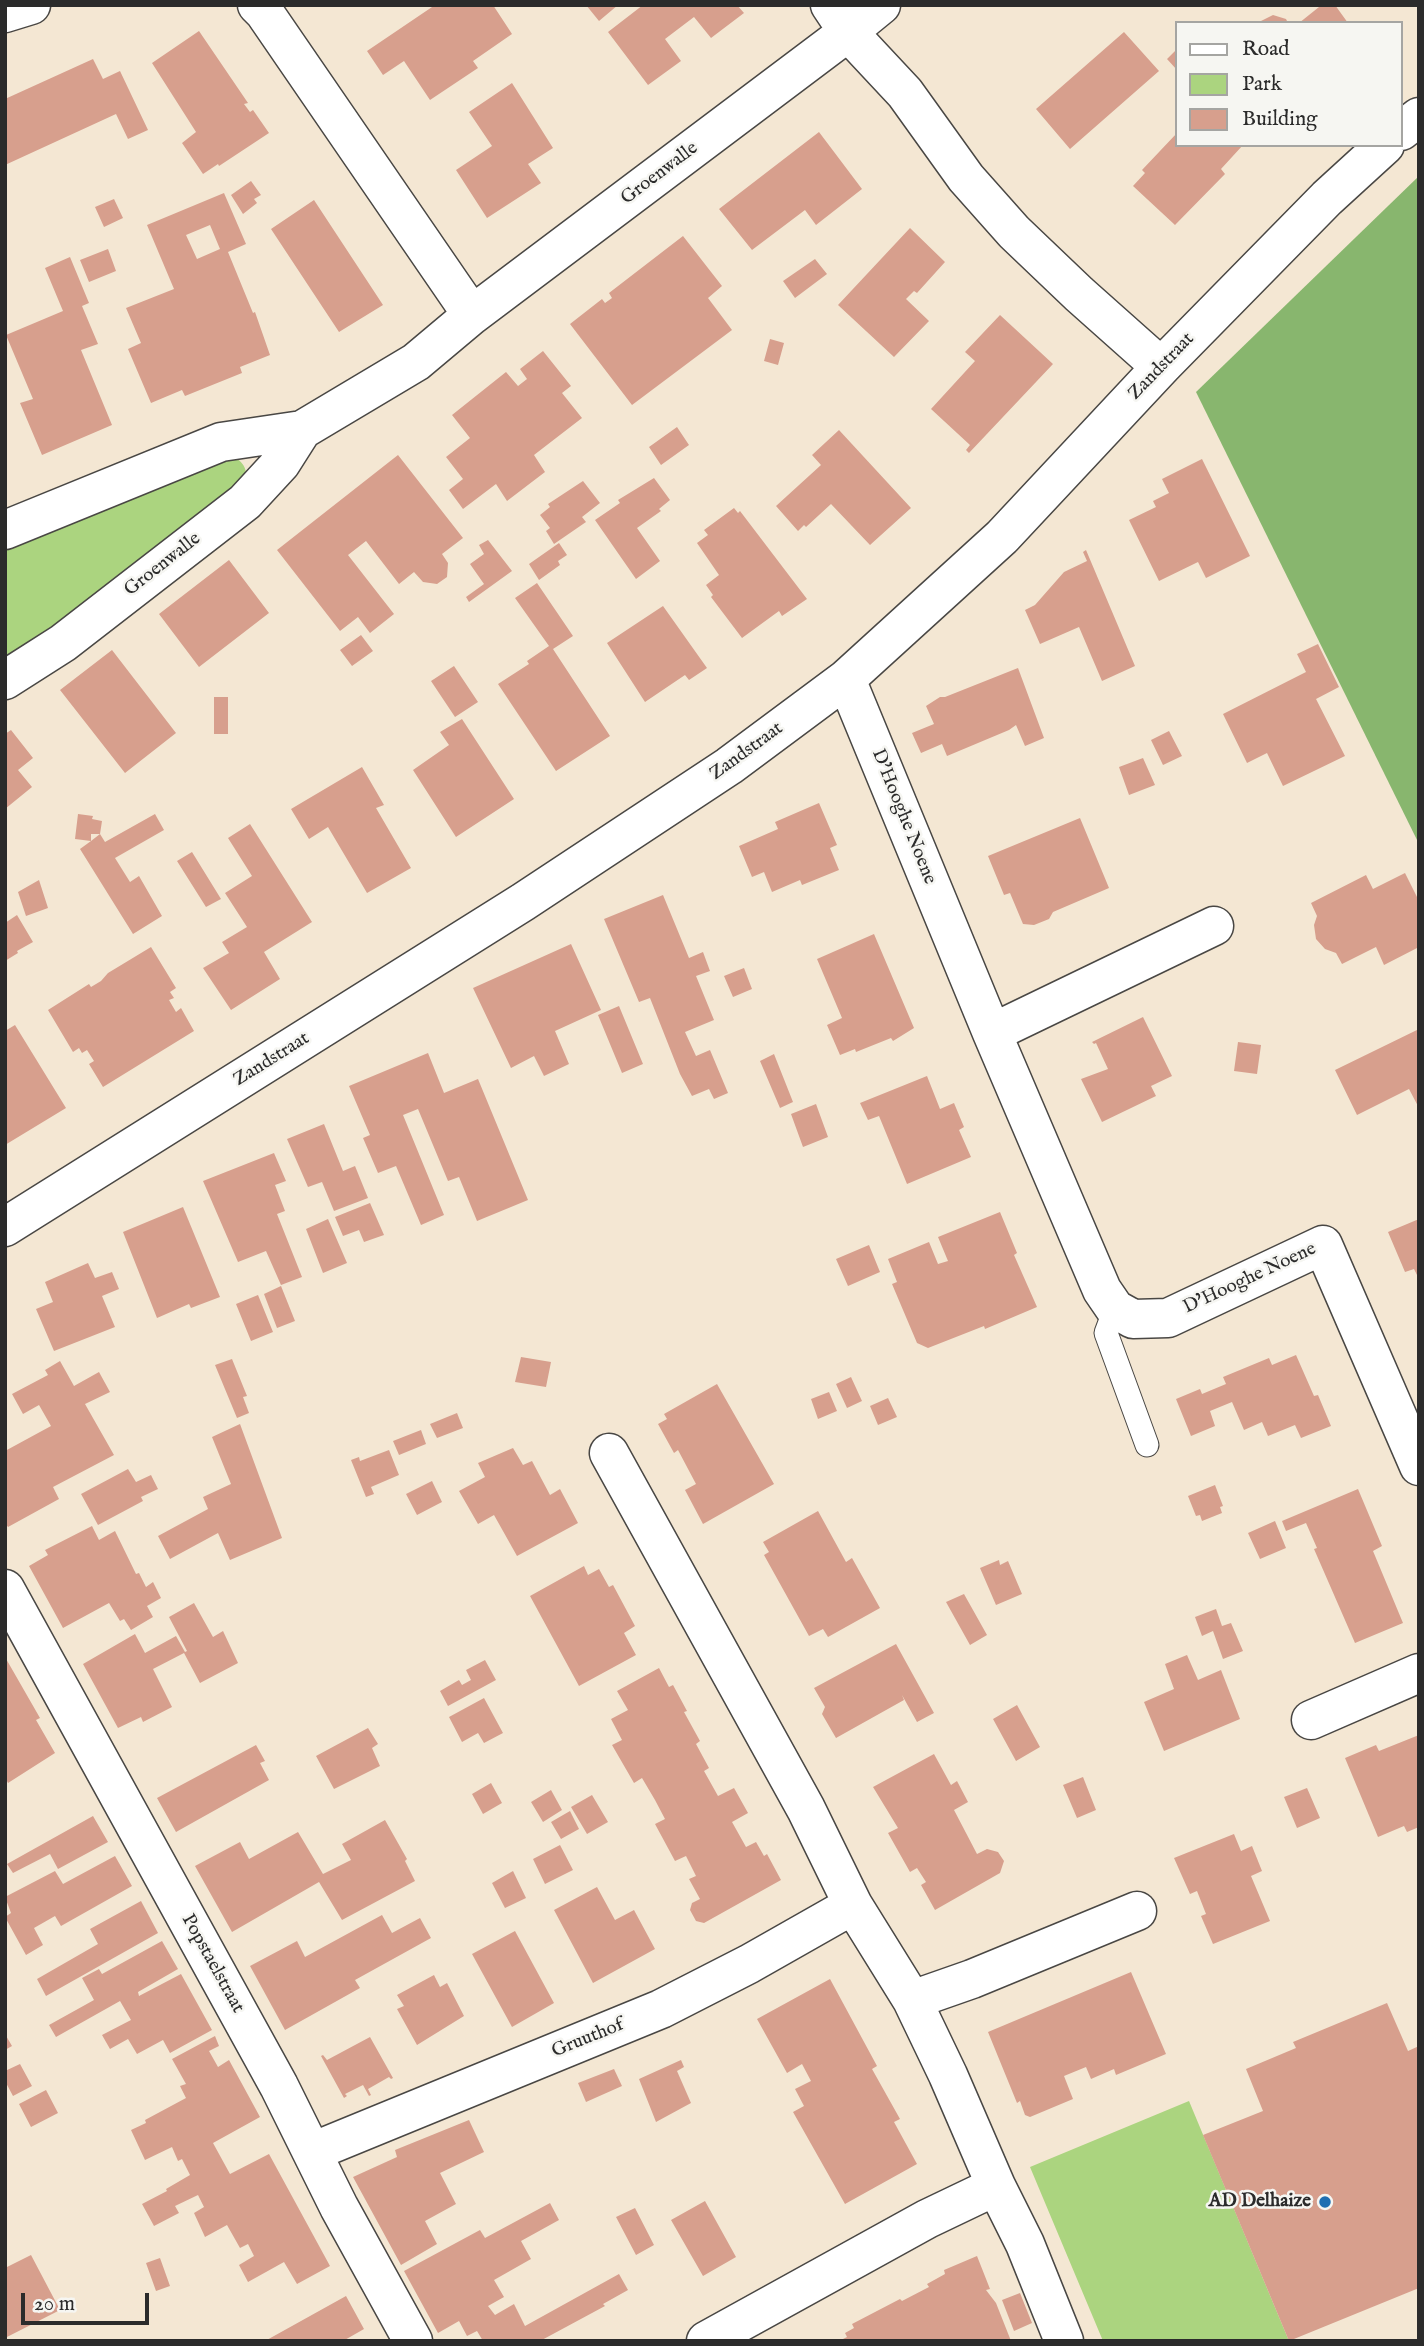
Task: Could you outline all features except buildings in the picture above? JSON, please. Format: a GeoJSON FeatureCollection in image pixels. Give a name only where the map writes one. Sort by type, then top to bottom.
{"type":"FeatureCollection","features":[{"type":"Feature","properties":{"kind":"street"},"geometry":{"type":"LineString","coordinates":[[5,13],[31,5]]}},
{"type":"Feature","properties":{"kind":"street"},"geometry":{"type":"LineString","coordinates":[[257,5],[472,316]]}},
{"type":"Feature","properties":{"kind":"street","name":"Groenwalle"},"geometry":{"type":"LineString","coordinates":[[5,530],[221,442],[302,430],[416,362],[839,18],[881,5]]}},
{"type":"Feature","properties":{"kind":"street"},"geometry":{"type":"LineString","coordinates":[[839,18],[905,93],[966,178],[1014,232],[1161,367]]}},
{"type":"Feature","properties":{"kind":"street"},"geometry":{"type":"LineString","coordinates":[[1403,129],[1419,117]]}},
{"type":"Feature","properties":{"kind":"street","name":"Zandstraat"},"geometry":{"type":"LineString","coordinates":[[5,1227],[534,895],[729,766],[846,679],[1002,537],[1161,367],[1327,198],[1383,147]]}},
{"type":"Feature","properties":{"kind":"street","name":"Groenwalle"},"geometry":{"type":"LineString","coordinates":[[5,680],[63,643],[245,502],[281,463],[302,430]]}},
{"type":"Feature","properties":{"kind":"street","name":"D'Hooghe Noene"},"geometry":{"type":"LineString","coordinates":[[846,679],[992,1033],[1102,1290],[1115,1309],[1133,1319],[1168,1318],[1323,1245],[1419,1466]]}},
{"type":"Feature","properties":{"kind":"street"},"geometry":{"type":"LineString","coordinates":[[992,1033],[1214,926]]}},
{"type":"Feature","properties":{"kind":"street"},"geometry":{"type":"LineString","coordinates":[[609,1452],[806,1809],[853,1905],[912,2000],[1024,2244],[1064,2341]]}},
{"type":"Feature","properties":{"kind":"street","name":"Popstaelstraat"},"geometry":{"type":"LineString","coordinates":[[5,1589],[279,2086],[413,2341]]}},
{"type":"Feature","properties":{"kind":"street"},"geometry":{"type":"LineString","coordinates":[[1311,1720],[1419,1673]]}},
{"type":"Feature","properties":{"kind":"street","name":"Gruuthof"},"geometry":{"type":"LineString","coordinates":[[312,2152],[661,2009],[749,1964],[853,1905]]}},
{"type":"Feature","properties":{"kind":"street"},"geometry":{"type":"LineString","coordinates":[[912,2000],[972,1979],[1137,1911]]}},
{"type":"Feature","properties":{"kind":"street"},"geometry":{"type":"LineString","coordinates":[[706,2341],[927,2219],[996,2186]]}},
{"type":"Feature","properties":{"kind":"lane"},"geometry":{"type":"LineString","coordinates":[[1115,1309],[1106,1333],[1147,1446]]}},
{"type":"Feature","properties":{"kind":"green space"},"geometry":{"type":"Polygon","coordinates":[[[1419,176],[1419,844],[1196,392],[1419,176]]]}},
{"type":"Feature","properties":{"kind":"green space"},"geometry":{"type":"Polygon","coordinates":[[[233,456],[245,469],[243,486],[5,662],[5,546],[233,456]]]}},
{"type":"Feature","properties":{"kind":"green space"},"geometry":{"type":"Polygon","coordinates":[[[1189,2101],[1289,2341],[1103,2341],[1030,2167],[1189,2101]]]}},
{"type":"Feature","properties":{"kind":"place","name":"AD Delhaize"},"geometry":{"type":"Point","coordinates":[1325,2202]}}]}
